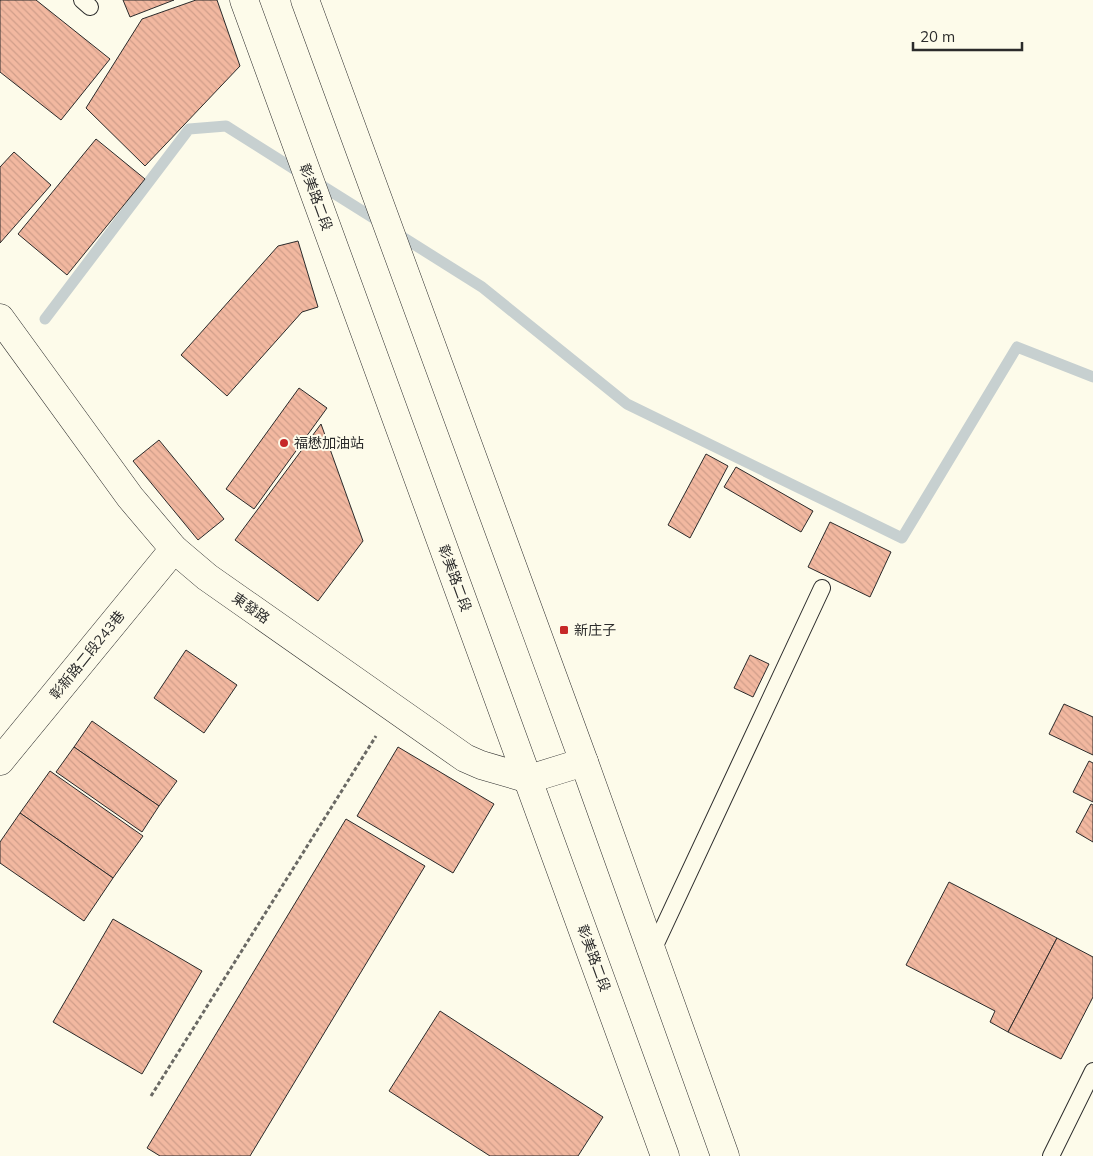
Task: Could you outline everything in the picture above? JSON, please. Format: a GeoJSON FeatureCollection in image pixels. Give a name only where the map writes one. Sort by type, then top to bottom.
{"type":"FeatureCollection","features":[{"type":"Feature","properties":{"kind":"main road","name":"彰美路二段"},"geometry":{"type":"LineString","coordinates":[[244,0],[665,1156]]}},
{"type":"Feature","properties":{"kind":"main road"},"geometry":{"type":"LineString","coordinates":[[305,0],[584,762],[725,1156]]}},
{"type":"Feature","properties":{"kind":"main road","name":"東發路"},"geometry":{"type":"LineString","coordinates":[[0,318],[130,497],[174,549],[207,577],[465,758],[481,765],[529,779]]}},
{"type":"Feature","properties":{"kind":"main road","name":"彰新路二段243巷"},"geometry":{"type":"LineString","coordinates":[[0,761],[174,549]]}},
{"type":"Feature","properties":{"kind":"main road"},"geometry":{"type":"LineString","coordinates":[[529,779],[584,762]]}},
{"type":"Feature","properties":{"kind":"lane"},"geometry":{"type":"LineString","coordinates":[[652,952],[822,588]]}},
{"type":"Feature","properties":{"kind":"lane"},"geometry":{"type":"LineString","coordinates":[[1051,1156],[1093,1071]]}},
{"type":"Feature","properties":{"kind":"path"},"geometry":{"type":"LineString","coordinates":[[151,1096],[393,708]]}},
{"type":"Feature","properties":{"kind":"building"},"geometry":{"type":"Polygon","coordinates":[[[0,0],[36,0],[110,59],[61,120],[0,72],[0,0]]]}},
{"type":"Feature","properties":{"kind":"building"},"geometry":{"type":"Polygon","coordinates":[[[123,0],[174,0],[130,17],[123,0]]]}},
{"type":"Feature","properties":{"kind":"building"},"geometry":{"type":"Polygon","coordinates":[[[196,0],[217,0],[240,66],[145,166],[86,108],[142,19],[196,0]]]}},
{"type":"Feature","properties":{"kind":"building"},"geometry":{"type":"Polygon","coordinates":[[[96,139],[145,179],[67,275],[18,234],[96,139]]]}},
{"type":"Feature","properties":{"kind":"building"},"geometry":{"type":"Polygon","coordinates":[[[14,152],[51,185],[0,243],[0,167],[14,152]]]}},
{"type":"Feature","properties":{"kind":"building"},"geometry":{"type":"Polygon","coordinates":[[[298,241],[318,307],[302,312],[227,396],[181,355],[278,246],[298,241]]]}},
{"type":"Feature","properties":{"kind":"building"},"geometry":{"type":"Polygon","coordinates":[[[299,388],[327,408],[254,509],[226,489],[299,388]]]}},
{"type":"Feature","properties":{"kind":"building"},"geometry":{"type":"Polygon","coordinates":[[[321,424],[363,541],[318,601],[235,540],[321,424]]]}},
{"type":"Feature","properties":{"kind":"building"},"geometry":{"type":"Polygon","coordinates":[[[159,440],[224,519],[198,540],[133,461],[159,440]]]}},
{"type":"Feature","properties":{"kind":"building"},"geometry":{"type":"Polygon","coordinates":[[[706,454],[728,466],[690,538],[668,525],[706,454]]]}},
{"type":"Feature","properties":{"kind":"building"},"geometry":{"type":"Polygon","coordinates":[[[736,467],[813,511],[801,532],[724,487],[736,467]]]}},
{"type":"Feature","properties":{"kind":"building"},"geometry":{"type":"Polygon","coordinates":[[[830,522],[891,552],[870,597],[808,567],[830,522]]]}},
{"type":"Feature","properties":{"kind":"building"},"geometry":{"type":"Polygon","coordinates":[[[186,650],[237,685],[204,733],[154,698],[186,650]]]}},
{"type":"Feature","properties":{"kind":"building"},"geometry":{"type":"Polygon","coordinates":[[[750,655],[769,664],[753,697],[734,688],[750,655]]]}},
{"type":"Feature","properties":{"kind":"building"},"geometry":{"type":"Polygon","coordinates":[[[1064,704],[1093,717],[1093,755],[1049,734],[1064,704]]]}},
{"type":"Feature","properties":{"kind":"building"},"geometry":{"type":"Polygon","coordinates":[[[92,721],[177,781],[159,806],[74,747],[92,721]]]}},
{"type":"Feature","properties":{"kind":"building"},"geometry":{"type":"Polygon","coordinates":[[[74,747],[159,806],[142,832],[56,772],[74,747]]]}},
{"type":"Feature","properties":{"kind":"building"},"geometry":{"type":"Polygon","coordinates":[[[398,747],[494,804],[453,873],[357,816],[398,747]]]}},
{"type":"Feature","properties":{"kind":"building"},"geometry":{"type":"Polygon","coordinates":[[[1089,761],[1093,763],[1093,802],[1073,792],[1089,761]]]}},
{"type":"Feature","properties":{"kind":"building"},"geometry":{"type":"Polygon","coordinates":[[[50,771],[143,836],[113,878],[20,813],[50,771]]]}},
{"type":"Feature","properties":{"kind":"building"},"geometry":{"type":"Polygon","coordinates":[[[1091,804],[1093,805],[1093,842],[1076,832],[1091,804]]]}},
{"type":"Feature","properties":{"kind":"building"},"geometry":{"type":"Polygon","coordinates":[[[20,813],[113,878],[84,921],[0,863],[0,842],[20,813]]]}},
{"type":"Feature","properties":{"kind":"building"},"geometry":{"type":"Polygon","coordinates":[[[346,819],[425,866],[250,1156],[160,1156],[147,1148],[346,819]]]}},
{"type":"Feature","properties":{"kind":"building"},"geometry":{"type":"Polygon","coordinates":[[[949,882],[1057,938],[1008,1032],[990,1022],[995,1011],[906,965],[949,882]]]}},
{"type":"Feature","properties":{"kind":"building"},"geometry":{"type":"Polygon","coordinates":[[[113,919],[202,971],[142,1074],[53,1022],[113,919]]]}},
{"type":"Feature","properties":{"kind":"building"},"geometry":{"type":"Polygon","coordinates":[[[1057,938],[1093,957],[1093,997],[1061,1059],[1008,1032],[1057,938]]]}},
{"type":"Feature","properties":{"kind":"building"},"geometry":{"type":"Polygon","coordinates":[[[440,1011],[603,1117],[578,1156],[490,1156],[389,1091],[440,1011]]]}},
{"type":"Feature","properties":{"kind":"waterway"},"geometry":{"type":"LineString","coordinates":[[45,319],[189,129],[226,126],[302,174]]}},
{"type":"Feature","properties":{"kind":"waterway"},"geometry":{"type":"LineString","coordinates":[[316,182],[383,224]]}},
{"type":"Feature","properties":{"kind":"waterway"},"geometry":{"type":"LineString","coordinates":[[396,233],[482,287],[627,404],[902,538],[1017,347],[1093,377]]}},
{"type":"Feature","properties":{"kind":"place","name":"福懋加油站"},"geometry":{"type":"Point","coordinates":[284,443]}},
{"type":"Feature","properties":{"kind":"place","name":"新庄子"},"geometry":{"type":"Point","coordinates":[564,630]}}]}
